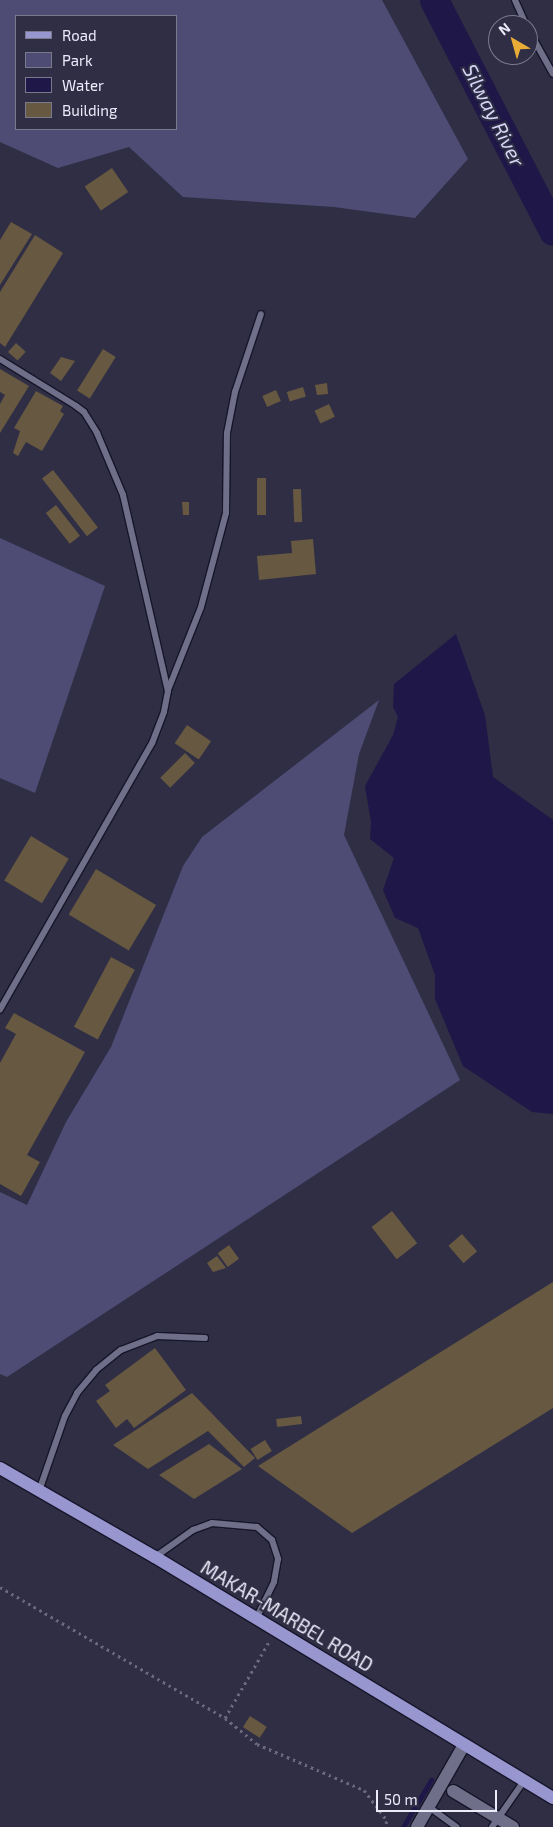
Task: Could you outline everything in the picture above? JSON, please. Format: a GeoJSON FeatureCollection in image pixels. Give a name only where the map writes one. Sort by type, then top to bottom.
{"type":"FeatureCollection","features":[{"type":"Feature","properties":{"kind":"main road","name":"MAKAR-MARBEL ROAD"},"geometry":{"type":"LineString","coordinates":[[0,1468],[38,1492],[155,1557],[464,1746],[553,1798]]}},
{"type":"Feature","properties":{"kind":"street"},"geometry":{"type":"LineString","coordinates":[[417,1827],[464,1746]]}},
{"type":"Feature","properties":{"kind":"street"},"geometry":{"type":"LineString","coordinates":[[453,1791],[495,1823],[513,1827]]}},
{"type":"Feature","properties":{"kind":"lane"},"geometry":{"type":"LineString","coordinates":[[515,0],[522,15]]}},
{"type":"Feature","properties":{"kind":"lane"},"geometry":{"type":"LineString","coordinates":[[538,47],[553,74]]}},
{"type":"Feature","properties":{"kind":"lane"},"geometry":{"type":"LineString","coordinates":[[0,1010],[152,743],[164,712],[168,691],[201,607],[224,522],[227,433],[235,392],[261,314]]}},
{"type":"Feature","properties":{"kind":"lane"},"geometry":{"type":"LineString","coordinates":[[0,359],[84,412],[97,433],[123,495],[168,691]]}},
{"type":"Feature","properties":{"kind":"lane"},"geometry":{"type":"LineString","coordinates":[[38,1492],[65,1416],[77,1393],[96,1370],[122,1350],[157,1336],[205,1338]]}},
{"type":"Feature","properties":{"kind":"lane"},"geometry":{"type":"LineString","coordinates":[[155,1557],[193,1530],[212,1523],[257,1527],[272,1540],[278,1559],[274,1582],[255,1619]]}},
{"type":"Feature","properties":{"kind":"lane"},"geometry":{"type":"LineString","coordinates":[[495,1823],[524,1781]]}},
{"type":"Feature","properties":{"kind":"lane"},"geometry":{"type":"LineString","coordinates":[[429,1807],[457,1827]]}},
{"type":"Feature","properties":{"kind":"path"},"geometry":{"type":"LineString","coordinates":[[0,1587],[225,1718],[257,1744],[364,1790],[388,1821],[384,1827]]}},
{"type":"Feature","properties":{"kind":"path"},"geometry":{"type":"LineString","coordinates":[[225,1718],[276,1631]]}},
{"type":"Feature","properties":{"kind":"green space"},"geometry":{"type":"Polygon","coordinates":[[[0,0],[382,0],[468,159],[415,218],[334,207],[183,197],[129,147],[58,168],[0,142],[0,0]]]}},
{"type":"Feature","properties":{"kind":"green space"},"geometry":{"type":"Polygon","coordinates":[[[0,538],[105,586],[35,793],[0,778],[0,538]]]}},
{"type":"Feature","properties":{"kind":"green space"},"geometry":{"type":"Polygon","coordinates":[[[379,700],[359,754],[344,835],[460,1080],[7,1377],[0,1374],[0,1192],[27,1205],[66,1122],[111,1047],[183,866],[202,837],[379,700]]]}},
{"type":"Feature","properties":{"kind":"water"},"geometry":{"type":"Polygon","coordinates":[[[456,634],[485,715],[493,777],[553,820],[553,1114],[532,1112],[463,1066],[435,999],[435,975],[418,928],[395,918],[383,890],[394,858],[370,839],[371,822],[365,786],[393,735],[398,717],[393,707],[394,684],[456,634]]]}},
{"type":"Feature","properties":{"kind":"building"},"geometry":{"type":"Polygon","coordinates":[[[112,168],[128,192],[101,210],[85,186],[112,168]]]}},
{"type":"Feature","properties":{"kind":"building"},"geometry":{"type":"Polygon","coordinates":[[[11,222],[32,234],[0,285],[0,240],[11,222]]]}},
{"type":"Feature","properties":{"kind":"building"},"geometry":{"type":"Polygon","coordinates":[[[35,235],[63,253],[5,347],[0,343],[0,292],[35,235]]]}},
{"type":"Feature","properties":{"kind":"building"},"geometry":{"type":"Polygon","coordinates":[[[16,343],[26,352],[18,361],[8,352],[16,343]]]}},
{"type":"Feature","properties":{"kind":"building"},"geometry":{"type":"Polygon","coordinates":[[[103,349],[116,357],[90,399],[77,391],[103,349]]]}},
{"type":"Feature","properties":{"kind":"building"},"geometry":{"type":"Polygon","coordinates":[[[61,357],[75,361],[61,381],[50,373],[61,357]]]}},
{"type":"Feature","properties":{"kind":"building"},"geometry":{"type":"Polygon","coordinates":[[[0,369],[29,386],[0,433],[0,404],[5,395],[0,392],[0,369]]]}},
{"type":"Feature","properties":{"kind":"building"},"geometry":{"type":"Polygon","coordinates":[[[327,383],[328,394],[317,395],[315,385],[327,383]]]}},
{"type":"Feature","properties":{"kind":"building"},"geometry":{"type":"Polygon","coordinates":[[[303,387],[306,397],[290,402],[287,392],[303,387]]]}},
{"type":"Feature","properties":{"kind":"building"},"geometry":{"type":"Polygon","coordinates":[[[276,390],[281,401],[267,407],[262,396],[276,390]]]}},
{"type":"Feature","properties":{"kind":"building"},"geometry":{"type":"Polygon","coordinates":[[[36,391],[63,406],[60,411],[64,414],[42,451],[26,442],[18,456],[13,453],[20,431],[14,428],[36,391]]]}},
{"type":"Feature","properties":{"kind":"building"},"geometry":{"type":"Polygon","coordinates":[[[329,404],[335,417],[320,423],[314,411],[329,404]]]}},
{"type":"Feature","properties":{"kind":"building"},"geometry":{"type":"Polygon","coordinates":[[[53,470],[98,528],[87,536],[42,479],[53,470]]]}},
{"type":"Feature","properties":{"kind":"building"},"geometry":{"type":"Polygon","coordinates":[[[257,478],[266,478],[266,515],[257,515],[257,478]]]}},
{"type":"Feature","properties":{"kind":"building"},"geometry":{"type":"Polygon","coordinates":[[[293,489],[301,489],[302,522],[294,522],[293,489]]]}},
{"type":"Feature","properties":{"kind":"building"},"geometry":{"type":"Polygon","coordinates":[[[182,502],[189,502],[189,515],[183,515],[182,502]]]}},
{"type":"Feature","properties":{"kind":"building"},"geometry":{"type":"Polygon","coordinates":[[[56,505],[80,536],[70,544],[46,513],[56,505]]]}},
{"type":"Feature","properties":{"kind":"building"},"geometry":{"type":"Polygon","coordinates":[[[313,539],[316,574],[259,580],[257,556],[292,553],[291,541],[313,539]]]}},
{"type":"Feature","properties":{"kind":"building"},"geometry":{"type":"Polygon","coordinates":[[[187,725],[211,741],[199,759],[175,743],[187,725]]]}},
{"type":"Feature","properties":{"kind":"building"},"geometry":{"type":"Polygon","coordinates":[[[185,753],[195,763],[170,788],[160,778],[185,753]]]}},
{"type":"Feature","properties":{"kind":"building"},"geometry":{"type":"Polygon","coordinates":[[[31,836],[69,859],[42,903],[4,881],[31,836]]]}},
{"type":"Feature","properties":{"kind":"building"},"geometry":{"type":"Polygon","coordinates":[[[96,869],[156,905],[129,950],[69,914],[96,869]]]}},
{"type":"Feature","properties":{"kind":"building"},"geometry":{"type":"Polygon","coordinates":[[[111,957],[135,970],[98,1039],[74,1027],[111,957]]]}},
{"type":"Feature","properties":{"kind":"building"},"geometry":{"type":"Polygon","coordinates":[[[14,1013],[85,1052],[27,1155],[40,1162],[21,1196],[0,1184],[0,1063],[16,1034],[5,1028],[14,1013]]]}},
{"type":"Feature","properties":{"kind":"building"},"geometry":{"type":"Polygon","coordinates":[[[392,1211],[417,1243],[397,1259],[372,1227],[392,1211]]]}},
{"type":"Feature","properties":{"kind":"building"},"geometry":{"type":"Polygon","coordinates":[[[462,1234],[477,1251],[464,1263],[448,1246],[462,1234]]]}},
{"type":"Feature","properties":{"kind":"building"},"geometry":{"type":"Polygon","coordinates":[[[229,1245],[239,1259],[228,1267],[218,1253],[229,1245]]]}},
{"type":"Feature","properties":{"kind":"building"},"geometry":{"type":"Polygon","coordinates":[[[217,1256],[226,1268],[213,1272],[207,1263],[217,1256]]]}},
{"type":"Feature","properties":{"kind":"building"},"geometry":{"type":"Polygon","coordinates":[[[553,1282],[553,1408],[352,1533],[258,1466],[553,1282]]]}},
{"type":"Feature","properties":{"kind":"building"},"geometry":{"type":"Polygon","coordinates":[[[155,1348],[186,1390],[134,1428],[127,1419],[116,1428],[96,1401],[110,1391],[105,1385],[155,1348]]]}},
{"type":"Feature","properties":{"kind":"building"},"geometry":{"type":"Polygon","coordinates":[[[192,1393],[255,1458],[244,1467],[208,1431],[148,1469],[113,1445],[192,1393]]]}},
{"type":"Feature","properties":{"kind":"building"},"geometry":{"type":"Polygon","coordinates":[[[301,1416],[302,1424],[277,1427],[276,1419],[301,1416]]]}},
{"type":"Feature","properties":{"kind":"building"},"geometry":{"type":"Polygon","coordinates":[[[265,1440],[272,1451],[257,1460],[251,1449],[265,1440]]]}},
{"type":"Feature","properties":{"kind":"building"},"geometry":{"type":"Polygon","coordinates":[[[209,1444],[242,1469],[194,1499],[159,1475],[209,1444]]]}},
{"type":"Feature","properties":{"kind":"building"},"geometry":{"type":"Polygon","coordinates":[[[250,1716],[267,1727],[260,1738],[243,1727],[250,1716]]]}},
{"type":"Feature","properties":{"kind":"waterway","name":"Silway River"},"geometry":{"type":"LineString","coordinates":[[434,0],[553,231]]}},
{"type":"Feature","properties":{"kind":"waterway"},"geometry":{"type":"LineString","coordinates":[[403,1827],[431,1780]]}}]}
